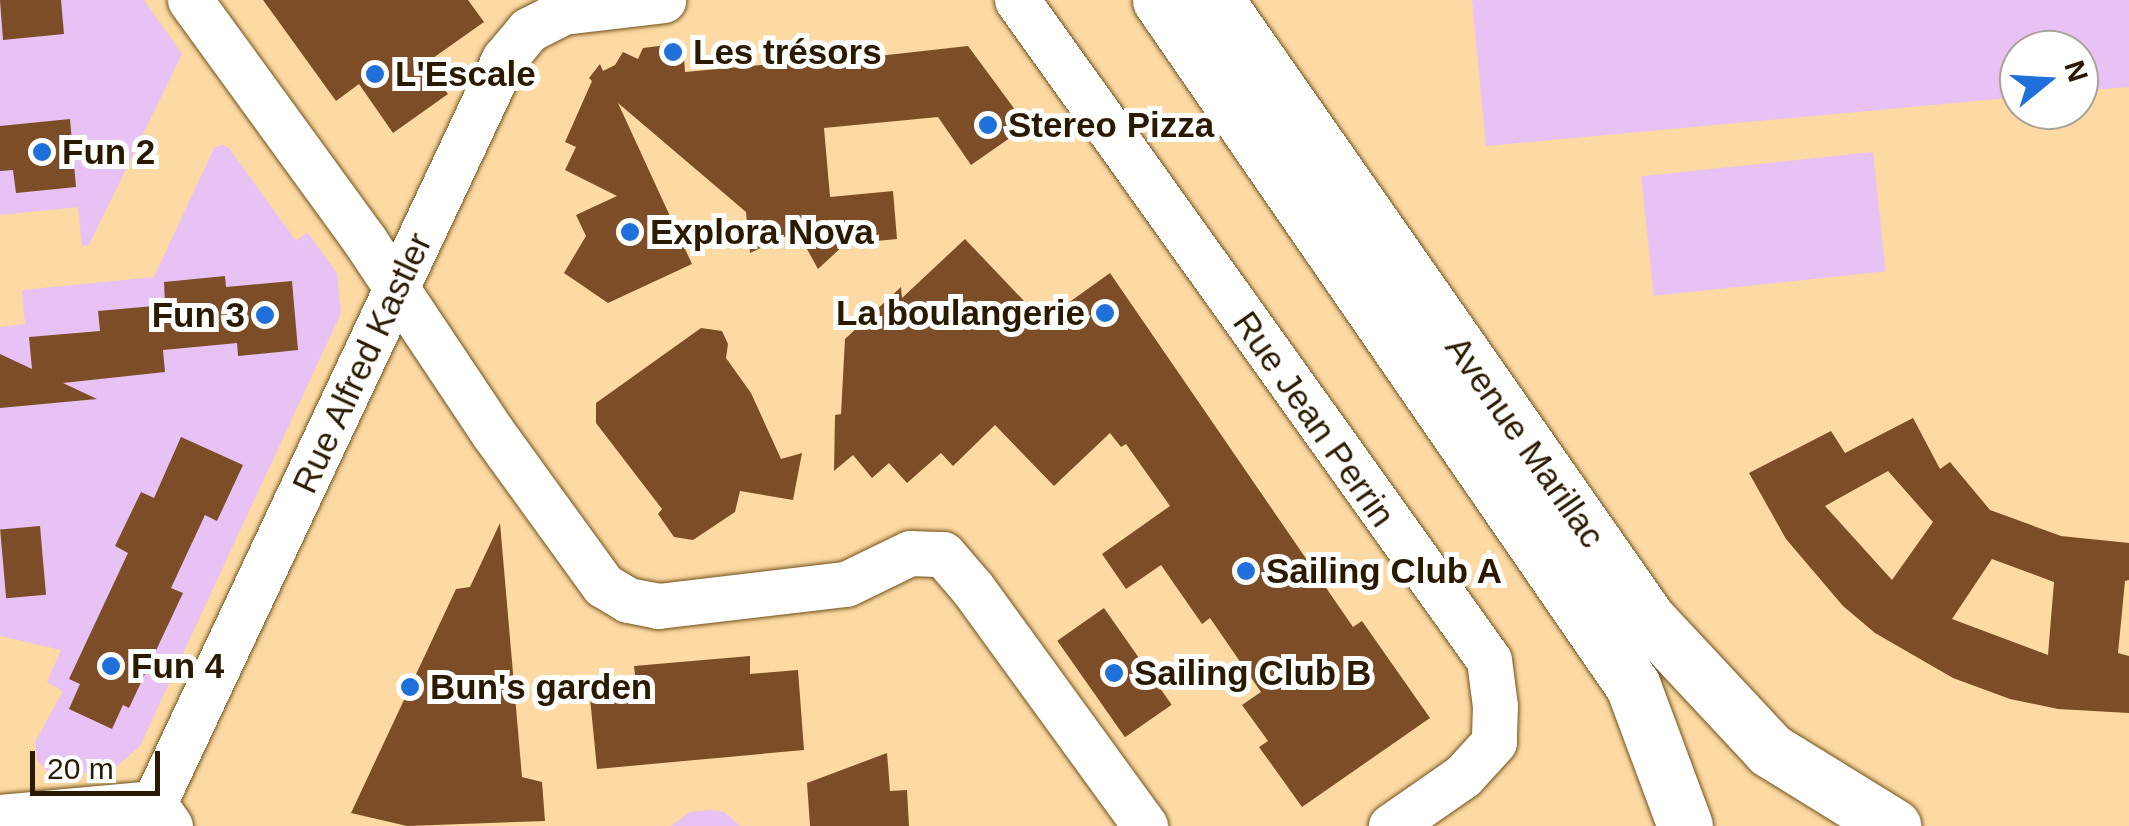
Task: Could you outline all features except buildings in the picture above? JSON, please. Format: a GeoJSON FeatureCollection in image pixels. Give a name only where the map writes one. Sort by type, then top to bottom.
{"type":"FeatureCollection","features":[{"type":"Feature","properties":{"kind":"street"},"geometry":{"type":"LineString","coordinates":[[190,0],[602,585],[628,600],[658,606],[846,584],[910,553],[943,554],[973,588],[1145,826]]}},
{"type":"Feature","properties":{"kind":"street","name":"Rue Alfred Kastler"},"geometry":{"type":"LineString","coordinates":[[162,814],[492,82],[514,42],[546,18],[563,12],[663,0]]}},
{"type":"Feature","properties":{"kind":"street","name":"Rue Jean Perrin"},"geometry":{"type":"LineString","coordinates":[[1017,0],[1489,660],[1495,706],[1494,742],[1464,776],[1390,826]]}},
{"type":"Feature","properties":{"kind":"street","name":"Avenue Marillac"},"geometry":{"type":"LineString","coordinates":[[1160,0],[1634,686],[1685,826]]}},
{"type":"Feature","properties":{"kind":"street","name":"Avenue Marillac"},"geometry":{"type":"LineString","coordinates":[[1216,0],[1648,619],[1770,750],[1893,826]]}},
{"type":"Feature","properties":{"kind":"street"},"geometry":{"type":"LineString","coordinates":[[0,817],[162,814]]}},
{"type":"Feature","properties":{"kind":"shaded area"},"geometry":{"type":"Polygon","coordinates":[[[0,0],[144,0],[182,54],[89,245],[82,246],[78,207],[0,215],[0,0]]]}},
{"type":"Feature","properties":{"kind":"shaded area"},"geometry":{"type":"Polygon","coordinates":[[[1472,0],[2129,0],[2129,87],[2099,89],[2099,30],[1999,30],[1999,99],[1486,146],[1472,0]]]}},
{"type":"Feature","properties":{"kind":"shaded area"},"geometry":{"type":"Polygon","coordinates":[[[214,148],[229,148],[296,241],[307,232],[337,273],[341,313],[140,746],[117,766],[93,773],[48,772],[37,760],[35,742],[63,691],[47,682],[61,650],[0,636],[0,327],[25,324],[22,290],[154,277],[214,148]]]}},
{"type":"Feature","properties":{"kind":"shaded area"},"geometry":{"type":"Polygon","coordinates":[[[1873,152],[1886,271],[1654,296],[1641,176],[1873,152]]]}},
{"type":"Feature","properties":{"kind":"shaded area"},"geometry":{"type":"Polygon","coordinates":[[[690,812],[724,812],[740,826],[671,826],[690,812]]]}},
{"type":"Feature","properties":{"kind":"place","name":"Les trésors"},"geometry":{"type":"Point","coordinates":[673,52]}},
{"type":"Feature","properties":{"kind":"place","name":"L'Escale"},"geometry":{"type":"Point","coordinates":[375,74]}},
{"type":"Feature","properties":{"kind":"place","name":"Stereo Pizza"},"geometry":{"type":"Point","coordinates":[988,125]}},
{"type":"Feature","properties":{"kind":"place","name":"Fun 2"},"geometry":{"type":"Point","coordinates":[42,152]}},
{"type":"Feature","properties":{"kind":"place","name":"Explora Nova"},"geometry":{"type":"Point","coordinates":[630,232]}},
{"type":"Feature","properties":{"kind":"place","name":"La boulangerie"},"geometry":{"type":"Point","coordinates":[1105,313]}},
{"type":"Feature","properties":{"kind":"place","name":"Fun 3"},"geometry":{"type":"Point","coordinates":[265,315]}},
{"type":"Feature","properties":{"kind":"place","name":"Sailing Club A"},"geometry":{"type":"Point","coordinates":[1246,571]}},
{"type":"Feature","properties":{"kind":"place","name":"Fun 4"},"geometry":{"type":"Point","coordinates":[111,666]}},
{"type":"Feature","properties":{"kind":"place","name":"Sailing Club B"},"geometry":{"type":"Point","coordinates":[1114,673]}},
{"type":"Feature","properties":{"kind":"place","name":"Bun's garden"},"geometry":{"type":"Point","coordinates":[410,687]}}]}
